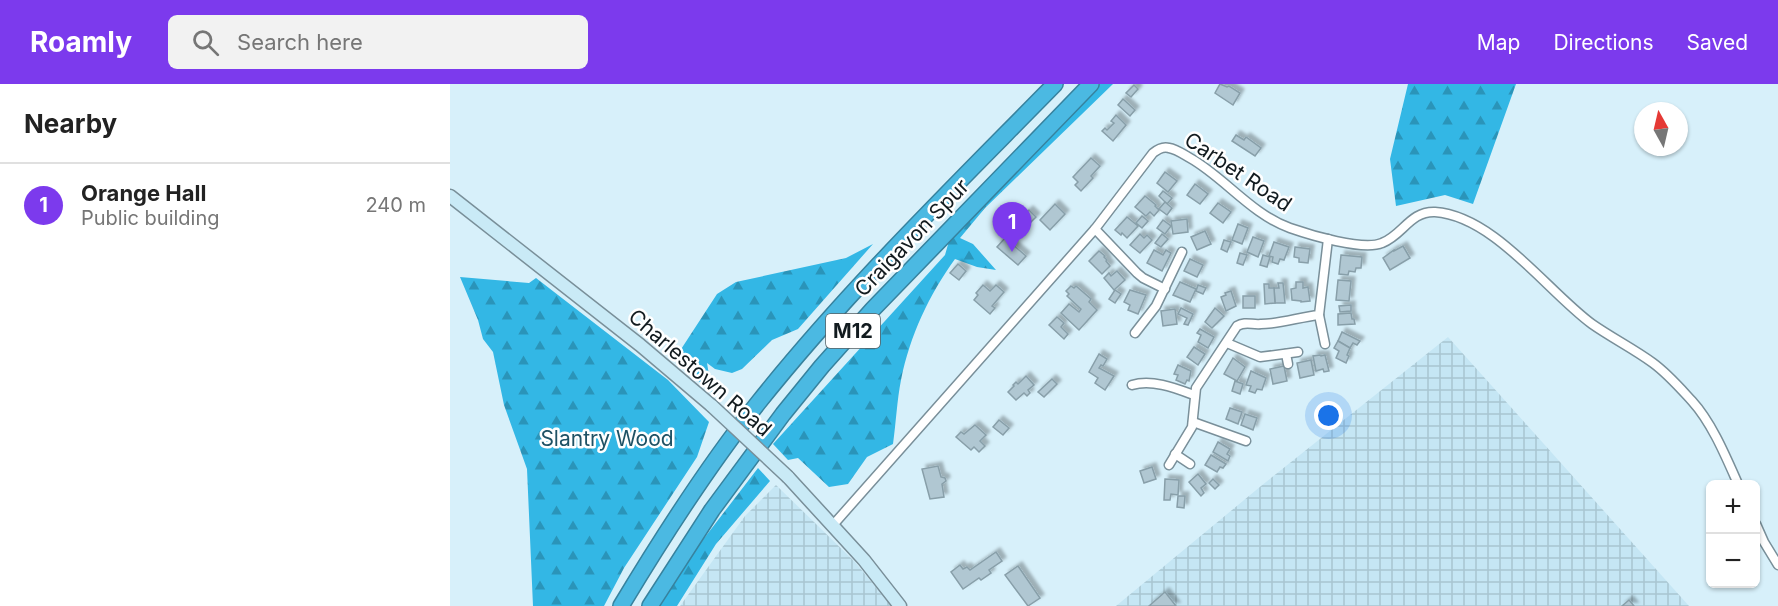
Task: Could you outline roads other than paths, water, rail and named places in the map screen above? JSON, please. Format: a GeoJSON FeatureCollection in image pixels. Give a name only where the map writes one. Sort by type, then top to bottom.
{"type":"FeatureCollection","features":[{"type":"Feature","properties":{"kind":"highway","name":"Craigavon Spur"},"geometry":{"type":"LineString","coordinates":[[621,606],[682,508],[764,396],[848,297],[1055,84]]}},
{"type":"Feature","properties":{"kind":"highway","name":"Craigavon Spur"},"geometry":{"type":"LineString","coordinates":[[650,606],[712,510],[783,414],[822,366],[881,300],[1090,84]]}},
{"type":"Feature","properties":{"kind":"main road","name":"Charlestown Road"},"geometry":{"type":"LineString","coordinates":[[450,196],[640,345],[712,406],[788,477],[864,560],[900,606]]}},
{"type":"Feature","properties":{"kind":"street","name":"Carbet Road"},"geometry":{"type":"LineString","coordinates":[[833,525],[1095,229],[1153,153],[1167,147],[1200,164],[1252,206],[1276,222],[1288,228],[1328,239],[1372,246],[1381,244],[1396,235],[1410,220],[1434,212],[1469,222],[1494,236],[1591,323],[1654,364],[1673,381],[1694,404],[1720,444],[1736,480]]}},
{"type":"Feature","properties":{"kind":"street"},"geometry":{"type":"LineString","coordinates":[[1095,229],[1137,273],[1165,289]]}},
{"type":"Feature","properties":{"kind":"street"},"geometry":{"type":"LineString","coordinates":[[1325,344],[1320,315],[1328,239]]}},
{"type":"Feature","properties":{"kind":"street"},"geometry":{"type":"LineString","coordinates":[[1135,333],[1156,306],[1182,252]]}},
{"type":"Feature","properties":{"kind":"street"},"geometry":{"type":"LineString","coordinates":[[1169,465],[1193,422],[1196,388],[1237,326],[1268,324],[1320,315]]}},
{"type":"Feature","properties":{"kind":"street"},"geometry":{"type":"LineString","coordinates":[[1227,343],[1260,357],[1298,352]]}},
{"type":"Feature","properties":{"kind":"street"},"geometry":{"type":"LineString","coordinates":[[1286,354],[1288,364]]}},
{"type":"Feature","properties":{"kind":"street"},"geometry":{"type":"LineString","coordinates":[[1132,385],[1153,384],[1175,388],[1194,395]]}},
{"type":"Feature","properties":{"kind":"street"},"geometry":{"type":"LineString","coordinates":[[1193,422],[1246,441]]}},
{"type":"Feature","properties":{"kind":"street"},"geometry":{"type":"LineString","coordinates":[[1175,454],[1190,464]]}},
{"type":"Feature","properties":{"kind":"street"},"geometry":{"type":"LineString","coordinates":[[1760,534],[1778,565]]}},
{"type":"Feature","properties":{"kind":"place","name":"Orange Hall"},"geometry":{"type":"Point","coordinates":[1012,252]}},
{"type":"Feature","properties":{"kind":"park label","name":"Slantry Wood"},"geometry":{"type":"Point","coordinates":[607,439]}}]}
